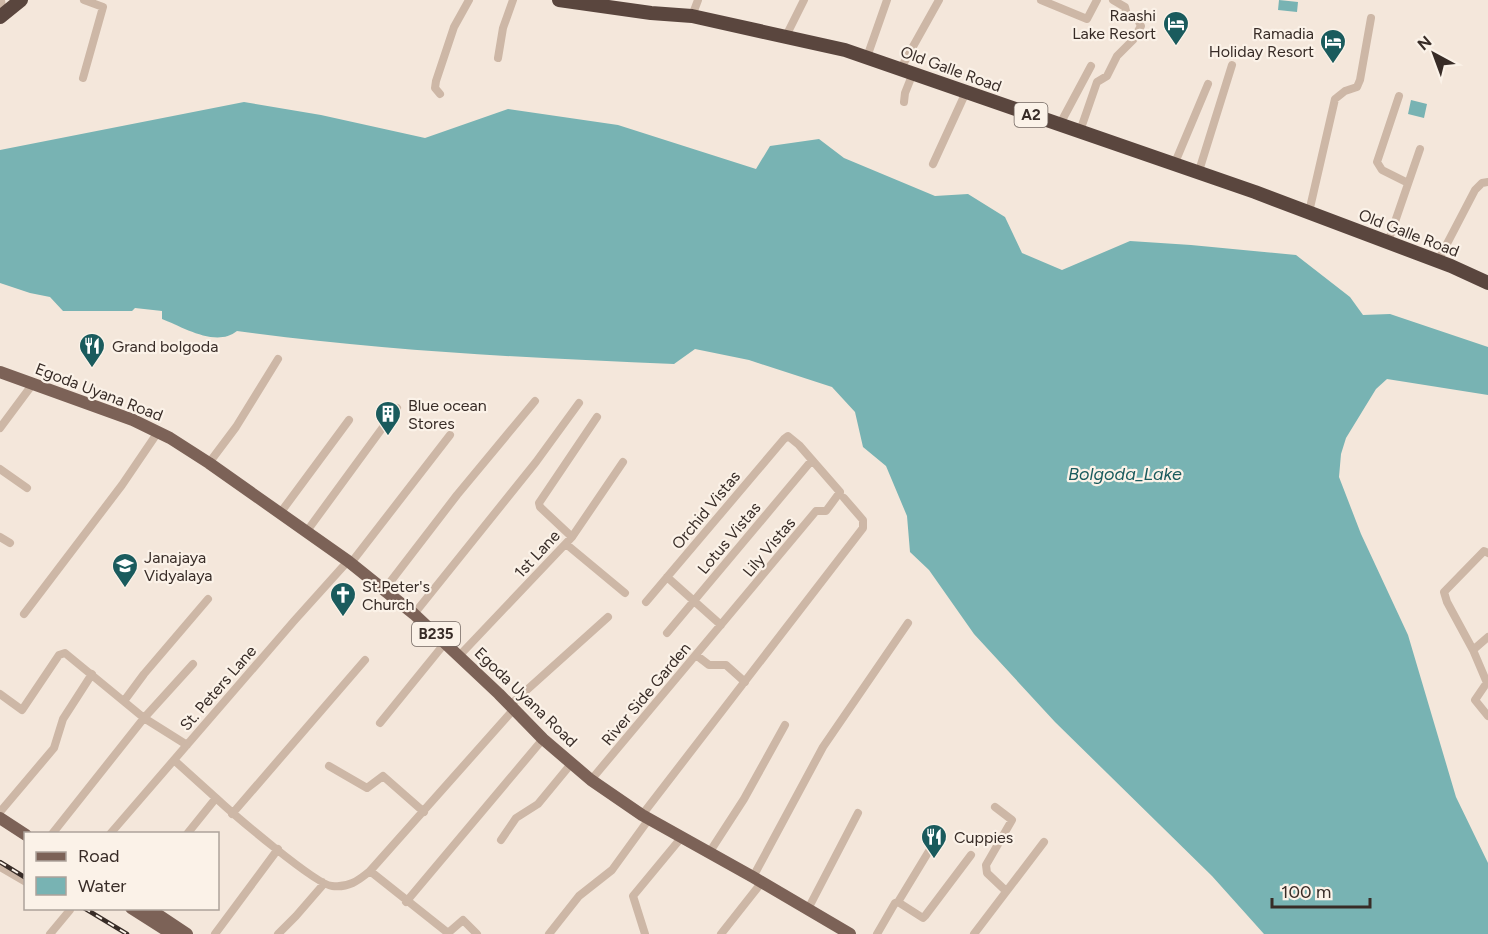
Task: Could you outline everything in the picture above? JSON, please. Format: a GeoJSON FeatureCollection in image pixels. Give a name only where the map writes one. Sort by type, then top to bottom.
{"type":"FeatureCollection","features":[{"type":"Feature","properties":{"kind":"highway"},"geometry":{"type":"LineString","coordinates":[[1,16],[21,0]]}},
{"type":"Feature","properties":{"kind":"highway","name":"Old Galle Road"},"geometry":{"type":"LineString","coordinates":[[559,0],[626,4],[692,16],[786,36],[867,57],[1309,212],[1438,261],[1488,283]]}},
{"type":"Feature","properties":{"kind":"main road","name":"Egoda Uyana Road"},"geometry":{"type":"LineString","coordinates":[[0,372],[133,420],[209,462],[350,562],[414,614],[543,739],[591,780],[646,817],[758,879],[841,932]]}},
{"type":"Feature","properties":{"kind":"main road"},"geometry":{"type":"LineString","coordinates":[[0,818],[24,834]]}},
{"type":"Feature","properties":{"kind":"main road"},"geometry":{"type":"LineString","coordinates":[[0,827],[24,842]]}},
{"type":"Feature","properties":{"kind":"main road"},"geometry":{"type":"LineString","coordinates":[[133,910],[172,934]]}},
{"type":"Feature","properties":{"kind":"main road"},"geometry":{"type":"LineString","coordinates":[[150,910],[188,934]]}},
{"type":"Feature","properties":{"kind":"street"},"geometry":{"type":"LineString","coordinates":[[0,0],[1,16]]}},
{"type":"Feature","properties":{"kind":"street"},"geometry":{"type":"LineString","coordinates":[[83,78],[103,7],[84,0]]}},
{"type":"Feature","properties":{"kind":"street"},"geometry":{"type":"LineString","coordinates":[[440,93],[435,88],[436,81],[454,27],[469,0]]}},
{"type":"Feature","properties":{"kind":"street"},"geometry":{"type":"LineString","coordinates":[[498,58],[502,28],[513,0]]}},
{"type":"Feature","properties":{"kind":"street"},"geometry":{"type":"LineString","coordinates":[[692,16],[698,0]]}},
{"type":"Feature","properties":{"kind":"street"},"geometry":{"type":"LineString","coordinates":[[786,36],[804,0]]}},
{"type":"Feature","properties":{"kind":"street"},"geometry":{"type":"LineString","coordinates":[[867,57],[887,0]]}},
{"type":"Feature","properties":{"kind":"street"},"geometry":{"type":"LineString","coordinates":[[904,102],[907,71],[939,0]]}},
{"type":"Feature","properties":{"kind":"street"},"geometry":{"type":"LineString","coordinates":[[1041,0],[1087,19],[1097,0]]}},
{"type":"Feature","properties":{"kind":"street"},"geometry":{"type":"LineString","coordinates":[[1080,131],[1097,82],[1107,76],[1117,56],[1130,44],[1141,26],[1138,20],[1128,15],[1125,7],[1113,0]]}},
{"type":"Feature","properties":{"kind":"street"},"geometry":{"type":"LineString","coordinates":[[1309,212],[1335,99],[1357,87],[1371,18]]}},
{"type":"Feature","properties":{"kind":"street"},"geometry":{"type":"LineString","coordinates":[[1198,174],[1232,65]]}},
{"type":"Feature","properties":{"kind":"street"},"geometry":{"type":"LineString","coordinates":[[1060,124],[1091,66]]}},
{"type":"Feature","properties":{"kind":"street"},"geometry":{"type":"LineString","coordinates":[[1174,165],[1208,84]]}},
{"type":"Feature","properties":{"kind":"street"},"geometry":{"type":"LineString","coordinates":[[933,164],[966,92]]}},
{"type":"Feature","properties":{"kind":"street"},"geometry":{"type":"LineString","coordinates":[[1399,96],[1377,162],[1382,170],[1408,183]]}},
{"type":"Feature","properties":{"kind":"street"},"geometry":{"type":"LineString","coordinates":[[1388,242],[1420,148]]}},
{"type":"Feature","properties":{"kind":"street"},"geometry":{"type":"LineString","coordinates":[[1438,261],[1475,190],[1482,183],[1488,182]]}},
{"type":"Feature","properties":{"kind":"street"},"geometry":{"type":"LineString","coordinates":[[209,462],[236,427],[278,359]]}},
{"type":"Feature","properties":{"kind":"street"},"geometry":{"type":"LineString","coordinates":[[0,428],[32,385]]}},
{"type":"Feature","properties":{"kind":"street"},"geometry":{"type":"LineString","coordinates":[[384,590],[457,495],[536,401]]}},
{"type":"Feature","properties":{"kind":"street"},"geometry":{"type":"LineString","coordinates":[[414,614],[536,462],[579,403]]}},
{"type":"Feature","properties":{"kind":"street"},"geometry":{"type":"LineString","coordinates":[[307,531],[397,408]]}},
{"type":"Feature","properties":{"kind":"street"},"geometry":{"type":"LineString","coordinates":[[597,417],[539,503],[568,541],[625,593]]}},
{"type":"Feature","properties":{"kind":"street"},"geometry":{"type":"LineString","coordinates":[[281,512],[349,420]]}},
{"type":"Feature","properties":{"kind":"street"},"geometry":{"type":"LineString","coordinates":[[24,614],[122,485],[158,432]]}},
{"type":"Feature","properties":{"kind":"street","name":"St. Peters Lane"},"geometry":{"type":"LineString","coordinates":[[112,832],[294,621],[350,562],[450,435]]}},
{"type":"Feature","properties":{"kind":"street","name":"Orchid Vistas"},"geometry":{"type":"LineString","coordinates":[[646,602],[784,439],[788,436],[812,460]]}},
{"type":"Feature","properties":{"kind":"street"},"geometry":{"type":"LineString","coordinates":[[549,934],[579,896],[612,870],[646,817],[745,682],[863,528],[863,520],[812,460]]}},
{"type":"Feature","properties":{"kind":"street","name":"Lotus Vistas"},"geometry":{"type":"LineString","coordinates":[[667,633],[812,460]]}},
{"type":"Feature","properties":{"kind":"street","name":"1st Lane"},"geometry":{"type":"LineString","coordinates":[[459,656],[568,541],[623,462]]}},
{"type":"Feature","properties":{"kind":"street"},"geometry":{"type":"LineString","coordinates":[[0,469],[27,488]]}},
{"type":"Feature","properties":{"kind":"street","name":"Lily Vistas"},"geometry":{"type":"LineString","coordinates":[[721,625],[816,512],[825,511],[842,495]]}},
{"type":"Feature","properties":{"kind":"street"},"geometry":{"type":"LineString","coordinates":[[0,537],[10,543]]}},
{"type":"Feature","properties":{"kind":"street"},"geometry":{"type":"LineString","coordinates":[[1488,553],[1484,551],[1444,592],[1487,682],[1475,700],[1488,716]]}},
{"type":"Feature","properties":{"kind":"street"},"geometry":{"type":"LineString","coordinates":[[667,577],[721,625]]}},
{"type":"Feature","properties":{"kind":"street"},"geometry":{"type":"LineString","coordinates":[[124,701],[207,599]]}},
{"type":"Feature","properties":{"kind":"street"},"geometry":{"type":"LineString","coordinates":[[175,761],[232,814],[322,882],[331,886],[353,884],[370,871],[424,812],[512,707],[608,617]]}},
{"type":"Feature","properties":{"kind":"street"},"geometry":{"type":"LineString","coordinates":[[721,934],[758,879],[823,747],[908,623]]}},
{"type":"Feature","properties":{"kind":"street","name":"River Side Garden"},"geometry":{"type":"LineString","coordinates":[[591,780],[721,625]]}},
{"type":"Feature","properties":{"kind":"street"},"geometry":{"type":"LineString","coordinates":[[1473,650],[1488,637]]}},
{"type":"Feature","properties":{"kind":"street"},"geometry":{"type":"LineString","coordinates":[[380,723],[445,643]]}},
{"type":"Feature","properties":{"kind":"street"},"geometry":{"type":"LineString","coordinates":[[0,694],[22,710],[59,655],[65,653],[144,718],[187,745]]}},
{"type":"Feature","properties":{"kind":"street"},"geometry":{"type":"LineString","coordinates":[[696,655],[709,665],[726,665],[745,682]]}},
{"type":"Feature","properties":{"kind":"street"},"geometry":{"type":"LineString","coordinates":[[232,814],[365,660]]}},
{"type":"Feature","properties":{"kind":"street"},"geometry":{"type":"LineString","coordinates":[[54,832],[144,718],[193,664]]}},
{"type":"Feature","properties":{"kind":"street"},"geometry":{"type":"LineString","coordinates":[[0,812],[54,748],[63,719],[92,674]]}},
{"type":"Feature","properties":{"kind":"street"},"geometry":{"type":"LineString","coordinates":[[709,853],[744,799],[784,725]]}},
{"type":"Feature","properties":{"kind":"street"},"geometry":{"type":"LineString","coordinates":[[406,902],[543,739]]}},
{"type":"Feature","properties":{"kind":"street"},"geometry":{"type":"LineString","coordinates":[[501,840],[516,818],[538,804],[571,764]]}},
{"type":"Feature","properties":{"kind":"street"},"geometry":{"type":"LineString","coordinates":[[329,766],[367,788],[383,776],[424,812]]}},
{"type":"Feature","properties":{"kind":"street"},"geometry":{"type":"LineString","coordinates":[[189,832],[216,798]]}},
{"type":"Feature","properties":{"kind":"street"},"geometry":{"type":"LineString","coordinates":[[995,807],[1012,820],[986,865],[987,873],[1006,891]]}},
{"type":"Feature","properties":{"kind":"street"},"geometry":{"type":"LineString","coordinates":[[808,909],[858,813]]}},
{"type":"Feature","properties":{"kind":"street"},"geometry":{"type":"LineString","coordinates":[[645,934],[633,896],[681,838]]}},
{"type":"Feature","properties":{"kind":"street"},"geometry":{"type":"LineString","coordinates":[[974,934],[1044,842]]}},
{"type":"Feature","properties":{"kind":"street"},"geometry":{"type":"LineString","coordinates":[[215,934],[278,849]]}},
{"type":"Feature","properties":{"kind":"street"},"geometry":{"type":"LineString","coordinates":[[877,934],[929,851]]}},
{"type":"Feature","properties":{"kind":"street"},"geometry":{"type":"LineString","coordinates":[[898,902],[923,918],[971,855]]}},
{"type":"Feature","properties":{"kind":"street"},"geometry":{"type":"LineString","coordinates":[[0,867],[24,881]]}},
{"type":"Feature","properties":{"kind":"street"},"geometry":{"type":"LineString","coordinates":[[370,871],[406,902],[448,933],[463,920],[477,934]]}},
{"type":"Feature","properties":{"kind":"street"},"geometry":{"type":"LineString","coordinates":[[278,934],[311,900],[322,886],[322,882]]}},
{"type":"Feature","properties":{"kind":"street"},"geometry":{"type":"LineString","coordinates":[[50,934],[69,910]]}},
{"type":"Feature","properties":{"kind":"water"},"geometry":{"type":"Polygon","coordinates":[[[1279,0],[1298,2],[1297,12],[1278,10],[1279,0]]]}},
{"type":"Feature","properties":{"kind":"water"},"geometry":{"type":"Polygon","coordinates":[[[1411,100],[1427,104],[1424,118],[1408,114],[1411,100]]]}},
{"type":"Feature","properties":{"kind":"water","name":"Bolgoda_Lake"},"geometry":{"type":"Polygon","coordinates":[[[244,102],[321,115],[425,138],[508,109],[618,125],[756,169],[770,146],[819,139],[844,158],[935,196],[968,194],[1005,217],[1022,253],[1062,270],[1130,241],[1296,255],[1350,297],[1363,315],[1390,314],[1488,347],[1488,395],[1387,379],[1376,389],[1346,438],[1341,454],[1339,477],[1361,534],[1408,635],[1456,797],[1488,863],[1488,934],[1264,934],[1212,876],[1055,722],[974,634],[929,570],[910,552],[907,516],[886,466],[863,447],[855,412],[832,387],[749,360],[695,349],[674,364],[400,349],[237,331],[229,336],[210,337],[162,319],[162,311],[135,308],[132,311],[63,311],[50,297],[0,283],[0,150],[244,102]]]}},
{"type":"Feature","properties":{"kind":"railway"},"geometry":{"type":"LineString","coordinates":[[0,862],[24,877]]}},
{"type":"Feature","properties":{"kind":"railway"},"geometry":{"type":"LineString","coordinates":[[87,910],[127,934]]}},
{"type":"Feature","properties":{"kind":"place","name":"Raashi Lake Resort"},"geometry":{"type":"Point","coordinates":[1176,47]}},
{"type":"Feature","properties":{"kind":"place","name":"Ramadia Holiday Resort"},"geometry":{"type":"Point","coordinates":[1333,65]}},
{"type":"Feature","properties":{"kind":"place","name":"Grand bolgoda"},"geometry":{"type":"Point","coordinates":[92,369]}},
{"type":"Feature","properties":{"kind":"place","name":"Blue ocean Stores"},"geometry":{"type":"Point","coordinates":[388,437]}},
{"type":"Feature","properties":{"kind":"place","name":"Janajaya Vidyalaya"},"geometry":{"type":"Point","coordinates":[125,589]}},
{"type":"Feature","properties":{"kind":"place","name":"St.Peter's Church"},"geometry":{"type":"Point","coordinates":[343,618]}},
{"type":"Feature","properties":{"kind":"place","name":"Cuppies"},"geometry":{"type":"Point","coordinates":[934,860]}}]}
